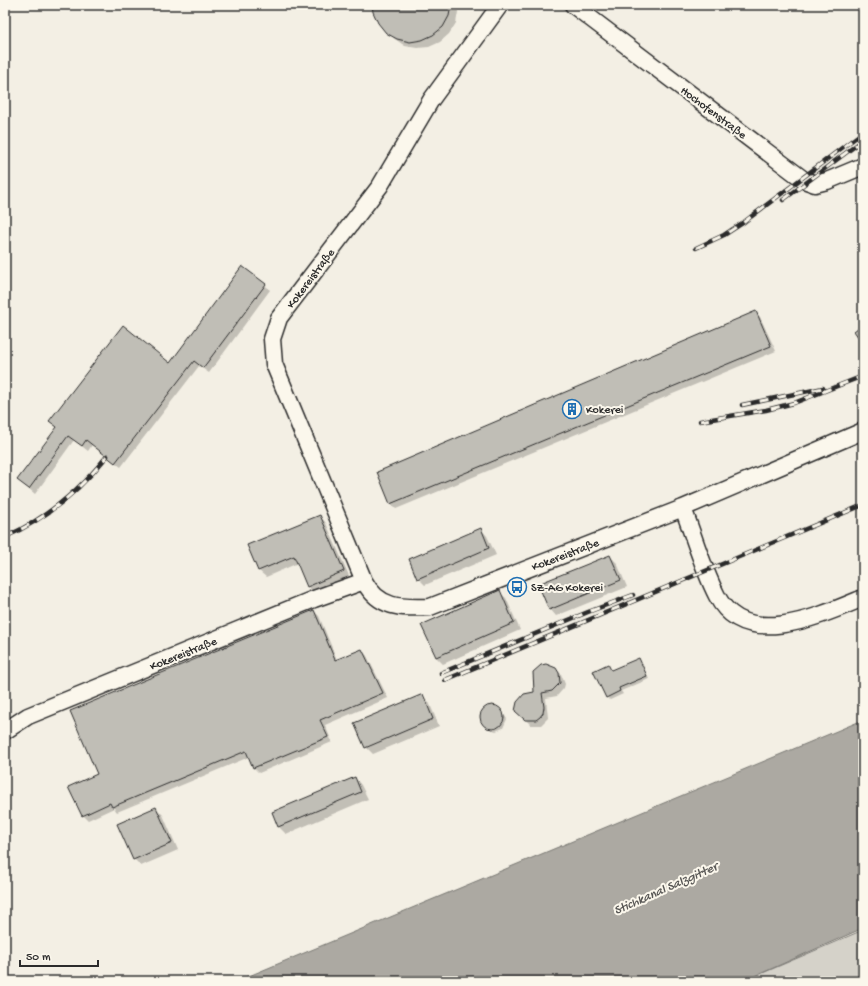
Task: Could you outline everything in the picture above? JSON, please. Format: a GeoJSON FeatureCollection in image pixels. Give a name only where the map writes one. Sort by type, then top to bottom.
{"type":"FeatureCollection","features":[{"type":"Feature","properties":{"kind":"lane","name":"Kokereistraße"},"geometry":{"type":"LineString","coordinates":[[500,5],[430,100],[380,186],[279,318],[272,339],[274,364],[364,581],[371,594],[382,602],[409,608],[430,607],[683,508],[863,432]]}},
{"type":"Feature","properties":{"kind":"lane","name":"Hochofenstraße"},"geometry":{"type":"LineString","coordinates":[[573,5],[804,180],[815,184],[827,181],[863,166]]}},
{"type":"Feature","properties":{"kind":"lane"},"geometry":{"type":"LineString","coordinates":[[683,508],[717,597],[729,613],[743,622],[756,625],[773,626],[800,621],[820,616],[863,598]]}},
{"type":"Feature","properties":{"kind":"lane","name":"Kokereistraße"},"geometry":{"type":"LineString","coordinates":[[5,731],[28,716],[314,599],[364,581]]}},
{"type":"Feature","properties":{"kind":"shaded area"},"geometry":{"type":"Polygon","coordinates":[[[863,930],[863,981],[744,981],[863,930]]]}},
{"type":"Feature","properties":{"kind":"water","name":"Stichkanal Salzgitter"},"geometry":{"type":"Polygon","coordinates":[[[863,720],[863,928],[744,981],[237,981],[863,720]]]}},
{"type":"Feature","properties":{"kind":"building"},"geometry":{"type":"Polygon","coordinates":[[[372,5],[451,5],[449,16],[443,27],[433,35],[422,40],[410,42],[397,39],[386,33],[378,23],[373,12],[372,5]]]}},
{"type":"Feature","properties":{"kind":"building"},"geometry":{"type":"Polygon","coordinates":[[[242,266],[266,284],[203,368],[194,361],[115,463],[86,440],[82,446],[68,436],[29,489],[17,480],[57,427],[49,421],[123,325],[170,363],[242,266]]]}},
{"type":"Feature","properties":{"kind":"building","name":"Kokerei"},"geometry":{"type":"Polygon","coordinates":[[[756,311],[771,346],[390,504],[377,472],[756,311]]]}},
{"type":"Feature","properties":{"kind":"building"},"geometry":{"type":"Polygon","coordinates":[[[863,324],[863,344],[854,331],[863,324]]]}},
{"type":"Feature","properties":{"kind":"building"},"geometry":{"type":"Polygon","coordinates":[[[320,515],[344,571],[307,587],[294,556],[258,571],[247,545],[320,515]]]}},
{"type":"Feature","properties":{"kind":"building"},"geometry":{"type":"Polygon","coordinates":[[[481,528],[489,548],[417,579],[409,559],[481,528]]]}},
{"type":"Feature","properties":{"kind":"building"},"geometry":{"type":"Polygon","coordinates":[[[610,555],[621,580],[549,610],[538,584],[610,555]]]}},
{"type":"Feature","properties":{"kind":"building"},"geometry":{"type":"Polygon","coordinates":[[[500,590],[514,623],[436,657],[421,625],[500,590]]]}},
{"type":"Feature","properties":{"kind":"building"},"geometry":{"type":"Polygon","coordinates":[[[314,610],[335,660],[362,649],[383,693],[320,720],[328,737],[253,768],[246,751],[112,807],[110,803],[82,816],[68,787],[97,774],[70,711],[314,610]]]}},
{"type":"Feature","properties":{"kind":"building"},"geometry":{"type":"Polygon","coordinates":[[[639,658],[647,676],[619,688],[620,691],[606,698],[593,671],[608,664],[611,670],[639,658]]]}},
{"type":"Feature","properties":{"kind":"building"},"geometry":{"type":"Polygon","coordinates":[[[546,664],[556,668],[559,673],[560,683],[552,691],[542,693],[544,707],[543,713],[540,717],[536,720],[525,720],[515,711],[517,702],[524,694],[534,692],[533,672],[541,665],[546,664]]]}},
{"type":"Feature","properties":{"kind":"building"},"geometry":{"type":"Polygon","coordinates":[[[423,694],[433,719],[365,748],[354,723],[423,694]]]}},
{"type":"Feature","properties":{"kind":"building"},"geometry":{"type":"Polygon","coordinates":[[[492,705],[497,706],[503,712],[503,722],[497,728],[492,729],[487,728],[481,722],[480,717],[481,712],[487,706],[492,705]]]}},
{"type":"Feature","properties":{"kind":"building"},"geometry":{"type":"Polygon","coordinates":[[[355,777],[361,792],[278,827],[272,812],[355,777]]]}},
{"type":"Feature","properties":{"kind":"building"},"geometry":{"type":"Polygon","coordinates":[[[156,807],[172,843],[133,860],[117,824],[156,807]]]}},
{"type":"Feature","properties":{"kind":"railway"},"geometry":{"type":"LineString","coordinates":[[696,248],[724,235],[744,222],[863,132]]}},
{"type":"Feature","properties":{"kind":"railway"},"geometry":{"type":"LineString","coordinates":[[783,200],[863,140]]}},
{"type":"Feature","properties":{"kind":"railway"},"geometry":{"type":"LineString","coordinates":[[700,421],[766,410],[794,403],[863,376]]}},
{"type":"Feature","properties":{"kind":"railway"},"geometry":{"type":"LineString","coordinates":[[742,405],[823,388]]}},
{"type":"Feature","properties":{"kind":"railway"},"geometry":{"type":"LineString","coordinates":[[5,537],[34,522],[61,503],[85,481],[107,456]]}},
{"type":"Feature","properties":{"kind":"railway"},"geometry":{"type":"LineString","coordinates":[[445,680],[863,505]]}},
{"type":"Feature","properties":{"kind":"railway"},"geometry":{"type":"LineString","coordinates":[[441,673],[633,595]]}},
{"type":"Feature","properties":{"kind":"place","name":"Kokerei"},"geometry":{"type":"Point","coordinates":[572,409]}},
{"type":"Feature","properties":{"kind":"place","name":"SZ-AG Kokerei"},"geometry":{"type":"Point","coordinates":[517,587]}}]}
